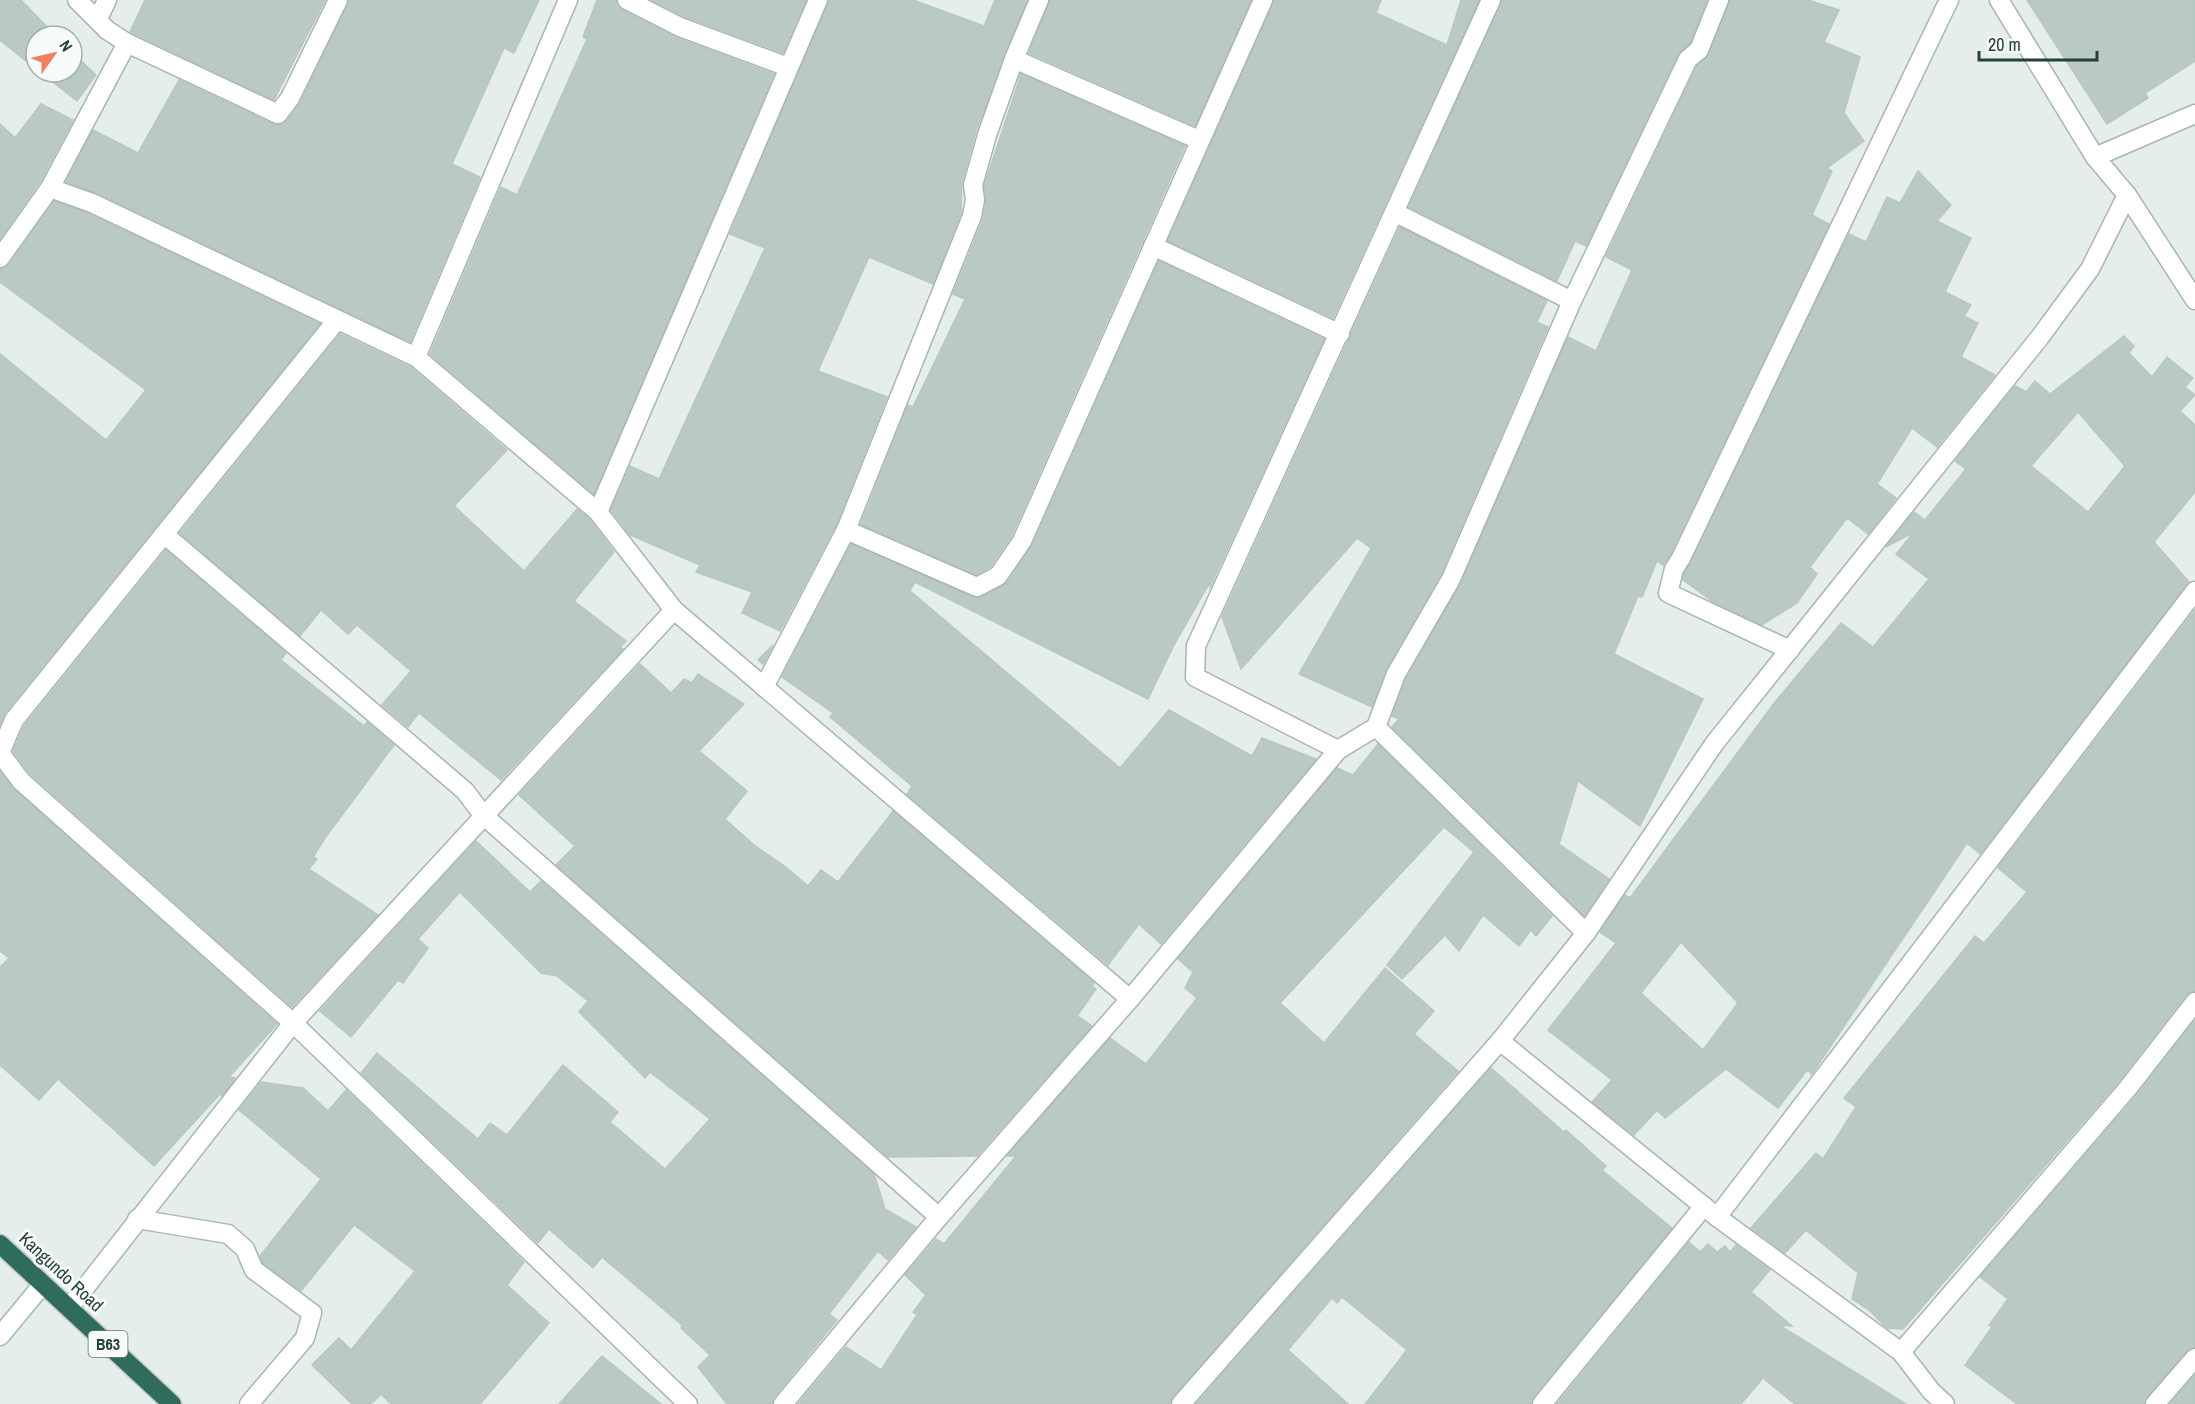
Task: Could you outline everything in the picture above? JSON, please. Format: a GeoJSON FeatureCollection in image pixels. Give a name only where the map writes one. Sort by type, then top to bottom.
{"type":"FeatureCollection","features":[{"type":"Feature","properties":{"kind":"highway","name":"Kangundo Road"},"geometry":{"type":"LineString","coordinates":[[0,1244],[172,1404]]}},
{"type":"Feature","properties":{"kind":"street"},"geometry":{"type":"LineString","coordinates":[[77,0],[107,30],[127,43],[278,114],[290,98],[338,0]]}},
{"type":"Feature","properties":{"kind":"street"},"geometry":{"type":"LineString","coordinates":[[98,19],[107,0]]}},
{"type":"Feature","properties":{"kind":"street"},"geometry":{"type":"LineString","coordinates":[[416,357],[568,0]]}},
{"type":"Feature","properties":{"kind":"street"},"geometry":{"type":"LineString","coordinates":[[627,0],[680,27],[788,67]]}},
{"type":"Feature","properties":{"kind":"street"},"geometry":{"type":"LineString","coordinates":[[598,512],[818,0]]}},
{"type":"Feature","properties":{"kind":"street"},"geometry":{"type":"LineString","coordinates":[[764,687],[846,530],[972,216],[975,200],[973,185],[987,135],[1014,59],[1039,0]]}},
{"type":"Feature","properties":{"kind":"street"},"geometry":{"type":"LineString","coordinates":[[846,530],[977,587],[998,576],[1022,541],[1263,0]]}},
{"type":"Feature","properties":{"kind":"street"},"geometry":{"type":"LineString","coordinates":[[1338,750],[1195,676],[1196,646],[1200,635],[1208,625],[1491,0]]}},
{"type":"Feature","properties":{"kind":"street"},"geometry":{"type":"LineString","coordinates":[[783,1404],[939,1217],[1130,999],[1338,750],[1376,728],[1396,674],[1451,579],[1572,301],[1688,59],[1699,50],[1719,0]]}},
{"type":"Feature","properties":{"kind":"street"},"geometry":{"type":"LineString","coordinates":[[1790,650],[1668,593],[1674,569],[1682,558],[1949,0]]}},
{"type":"Feature","properties":{"kind":"street"},"geometry":{"type":"LineString","coordinates":[[1999,0],[2095,157],[2127,195],[2195,300]]}},
{"type":"Feature","properties":{"kind":"street"},"geometry":{"type":"LineString","coordinates":[[0,258],[51,188],[127,43]]}},
{"type":"Feature","properties":{"kind":"street"},"geometry":{"type":"LineString","coordinates":[[1014,59],[1199,140]]}},
{"type":"Feature","properties":{"kind":"street"},"geometry":{"type":"LineString","coordinates":[[2095,157],[2195,114]]}},
{"type":"Feature","properties":{"kind":"street"},"geometry":{"type":"LineString","coordinates":[[51,188],[92,203],[416,357],[598,512],[674,610],[1130,999]]}},
{"type":"Feature","properties":{"kind":"street"},"geometry":{"type":"LineString","coordinates":[[1181,1404],[1500,1041],[1586,933],[1714,744],[2040,337],[2090,268],[2127,195]]}},
{"type":"Feature","properties":{"kind":"street"},"geometry":{"type":"LineString","coordinates":[[1396,213],[1572,301]]}},
{"type":"Feature","properties":{"kind":"street"},"geometry":{"type":"LineString","coordinates":[[1153,246],[1340,334]]}},
{"type":"Feature","properties":{"kind":"street"},"geometry":{"type":"LineString","coordinates":[[337,320],[14,720],[0,753],[21,781],[293,1023],[688,1404]]}},
{"type":"Feature","properties":{"kind":"street"},"geometry":{"type":"LineString","coordinates":[[164,534],[456,783],[483,815],[939,1217]]}},
{"type":"Feature","properties":{"kind":"street"},"geometry":{"type":"LineString","coordinates":[[1542,1404],[1711,1211],[2195,591]]}},
{"type":"Feature","properties":{"kind":"street"},"geometry":{"type":"LineString","coordinates":[[69,1308],[293,1023],[674,610]]}},
{"type":"Feature","properties":{"kind":"street"},"geometry":{"type":"LineString","coordinates":[[1376,728],[1586,933]]}},
{"type":"Feature","properties":{"kind":"street"},"geometry":{"type":"LineString","coordinates":[[1901,1352],[2128,1088],[2195,1002]]}},
{"type":"Feature","properties":{"kind":"street"},"geometry":{"type":"LineString","coordinates":[[1500,1041],[1711,1211],[1901,1352],[1926,1397],[1945,1404]]}},
{"type":"Feature","properties":{"kind":"street"},"geometry":{"type":"LineString","coordinates":[[137,1219],[228,1233],[245,1249],[254,1270],[312,1313],[305,1338],[249,1404]]}},
{"type":"Feature","properties":{"kind":"street"},"geometry":{"type":"LineString","coordinates":[[0,1336],[43,1284]]}},
{"type":"Feature","properties":{"kind":"street"},"geometry":{"type":"LineString","coordinates":[[2155,1404],[2195,1358]]}},
{"type":"Feature","properties":{"kind":"building"},"geometry":{"type":"Polygon","coordinates":[[[0,0],[21,0],[44,24],[24,24],[24,59],[0,40],[0,0]]]}},
{"type":"Feature","properties":{"kind":"building"},"geometry":{"type":"Polygon","coordinates":[[[145,0],[325,0],[274,100],[130,32],[145,0]]]}},
{"type":"Feature","properties":{"kind":"building"},"geometry":{"type":"Polygon","coordinates":[[[349,0],[539,0],[514,53],[504,48],[452,164],[480,177],[410,342],[97,193],[66,182],[93,130],[138,153],[179,80],[273,124],[284,124],[300,103],[349,0]]]}},
{"type":"Feature","properties":{"kind":"building"},"geometry":{"type":"Polygon","coordinates":[[[597,0],[616,0],[622,10],[675,37],[774,74],[594,494],[430,354],[501,187],[517,195],[587,39],[583,37],[597,0]]]}},
{"type":"Feature","properties":{"kind":"building"},"geometry":{"type":"Polygon","coordinates":[[[652,0],[806,0],[783,53],[685,17],[652,0]]]}},
{"type":"Feature","properties":{"kind":"building"},"geometry":{"type":"Polygon","coordinates":[[[829,0],[913,0],[984,26],[995,0],[1027,0],[976,131],[962,182],[961,213],[933,284],[869,257],[818,371],[887,397],[836,525],[780,631],[742,613],[752,592],[696,572],[700,565],[630,535],[611,510],[630,466],[659,479],[765,248],[730,234],[829,0]]]}},
{"type":"Feature","properties":{"kind":"building"},"geometry":{"type":"Polygon","coordinates":[[[1050,0],[1251,0],[1195,126],[1029,53],[1050,0]]]}},
{"type":"Feature","properties":{"kind":"building"},"geometry":{"type":"Polygon","coordinates":[[[1274,0],[1381,0],[1376,13],[1447,45],[1461,0],[1479,0],[1333,318],[1168,241],[1274,0]]]}},
{"type":"Feature","properties":{"kind":"building"},"geometry":{"type":"Polygon","coordinates":[[[1502,0],[1707,0],[1690,43],[1678,54],[1586,246],[1575,241],[1557,281],[1409,207],[1502,0]]]}},
{"type":"Feature","properties":{"kind":"building"},"geometry":{"type":"Polygon","coordinates":[[[1730,0],[1808,0],[1839,10],[1824,42],[1860,57],[1844,113],[1864,141],[1827,168],[1832,171],[1812,215],[1829,224],[1671,553],[1663,565],[1657,561],[1642,597],[1638,596],[1614,654],[1703,699],[1640,826],[1578,781],[1559,844],[1609,879],[1584,916],[1392,727],[1399,719],[1392,716],[1406,679],[1461,583],[1568,337],[1596,351],[1632,270],[1606,257],[1697,66],[1709,54],[1730,0]]]}},
{"type":"Feature","properties":{"kind":"building"},"geometry":{"type":"Polygon","coordinates":[[[2027,0],[2195,0],[2195,61],[2145,93],[2148,98],[2107,124],[2027,0]]]}},
{"type":"Feature","properties":{"kind":"building"},"geometry":{"type":"Polygon","coordinates":[[[84,64],[96,75],[77,101],[55,84],[84,84],[84,64]]]}},
{"type":"Feature","properties":{"kind":"building"},"geometry":{"type":"Polygon","coordinates":[[[1021,74],[1185,146],[1012,535],[990,567],[977,575],[861,524],[908,405],[913,407],[965,299],[953,294],[983,220],[986,202],[984,186],[1021,74]]]}},
{"type":"Feature","properties":{"kind":"building"},"geometry":{"type":"Polygon","coordinates":[[[41,104],[73,120],[40,182],[0,239],[0,124],[15,138],[41,104]]]}},
{"type":"Feature","properties":{"kind":"building"},"geometry":{"type":"Polygon","coordinates":[[[1918,171],[1951,205],[1937,221],[1971,238],[1945,292],[1971,305],[1964,316],[1978,323],[1961,357],[1995,375],[1937,447],[1912,428],[1877,484],[1896,498],[1868,534],[1847,518],[1810,567],[1817,574],[1797,603],[1762,625],[1712,601],[1683,580],[1684,573],[1849,234],[1866,242],[1887,197],[1900,203],[1918,171]]]}},
{"type":"Feature","properties":{"kind":"building"},"geometry":{"type":"Polygon","coordinates":[[[54,201],[88,213],[320,324],[5,713],[0,724],[0,354],[106,440],[146,390],[0,282],[0,269],[9,265],[54,201]]]}},
{"type":"Feature","properties":{"kind":"building"},"geometry":{"type":"Polygon","coordinates":[[[1400,227],[1547,301],[1537,322],[1548,327],[1441,574],[1386,669],[1372,707],[1299,674],[1371,548],[1357,538],[1241,669],[1222,617],[1400,227]]]}},
{"type":"Feature","properties":{"kind":"building"},"geometry":{"type":"Polygon","coordinates":[[[1159,261],[1324,339],[1210,587],[1209,584],[1174,645],[1148,699],[915,582],[910,591],[1120,768],[1169,710],[1252,756],[1262,738],[1316,759],[1161,944],[1139,924],[1108,965],[907,794],[912,786],[830,717],[833,713],[782,677],[851,544],[973,597],[982,597],[1007,583],[1032,546],[1159,261]]]}},
{"type":"Feature","properties":{"kind":"building"},"geometry":{"type":"Polygon","coordinates":[[[340,334],[410,367],[507,450],[454,506],[524,571],[577,509],[590,520],[614,552],[574,601],[626,641],[620,647],[623,649],[501,780],[419,713],[408,727],[382,705],[411,671],[357,625],[348,634],[321,610],[300,636],[180,533],[340,334]]]}},
{"type":"Feature","properties":{"kind":"building"},"geometry":{"type":"Polygon","coordinates":[[[2124,336],[2134,346],[2129,353],[2152,377],[2167,357],[2193,378],[2185,387],[2195,395],[2180,411],[2195,425],[2195,492],[2154,542],[2189,582],[1980,854],[1967,843],[1812,1074],[1807,1070],[1778,1108],[1726,1069],[1665,1118],[1658,1111],[1660,1107],[1634,1135],[1592,1102],[1612,1080],[1548,1030],[1616,943],[1600,932],[1625,895],[1630,898],[1775,702],[1841,623],[1873,647],[1929,579],[1896,554],[1914,532],[1886,547],[1914,512],[1925,520],[1966,469],[1955,461],[2015,386],[2026,392],[2035,381],[2050,394],[2124,336]],[[2078,412],[2031,466],[2088,512],[2125,466],[2078,412]],[[1681,942],[1641,993],[1703,1050],[1738,1003],[1681,942]]]}},
{"type":"Feature","properties":{"kind":"building"},"geometry":{"type":"Polygon","coordinates":[[[166,550],[286,653],[281,660],[364,726],[367,722],[394,745],[325,838],[313,857],[317,859],[309,869],[378,915],[292,1007],[29,773],[13,751],[24,726],[166,550]]]}},
{"type":"Feature","properties":{"kind":"building"},"geometry":{"type":"Polygon","coordinates":[[[2195,610],[2195,991],[2186,995],[2119,1081],[1903,1329],[1887,1328],[1869,1310],[1852,1299],[1858,1273],[1806,1230],[1785,1253],[1751,1228],[1816,1153],[1823,1159],[1856,1107],[1844,1098],[1975,936],[1984,943],[2027,892],[1998,868],[2195,610]]]}},
{"type":"Feature","properties":{"kind":"building"},"geometry":{"type":"Polygon","coordinates":[[[773,645],[763,664],[758,660],[773,645]]]}},
{"type":"Feature","properties":{"kind":"building"},"geometry":{"type":"Polygon","coordinates":[[[640,664],[671,693],[684,679],[692,683],[698,674],[744,704],[699,751],[747,791],[725,819],[754,845],[808,886],[821,870],[838,882],[893,811],[1094,983],[1092,986],[1096,989],[1077,1016],[1092,1026],[977,1156],[888,1157],[556,865],[575,846],[519,795],[640,664]]]}},
{"type":"Feature","properties":{"kind":"building"},"geometry":{"type":"Polygon","coordinates":[[[1378,744],[1552,916],[1536,936],[1531,930],[1519,946],[1483,915],[1459,951],[1445,935],[1402,979],[1387,965],[1474,852],[1444,827],[1280,1003],[1324,1043],[1385,968],[1434,1011],[1414,1034],[1458,1071],[1173,1397],[1170,1404],[798,1404],[846,1347],[881,1370],[917,1315],[913,1312],[926,1295],[905,1275],[936,1239],[944,1244],[1016,1156],[1007,1156],[1110,1038],[1146,1064],[1197,998],[1185,988],[1193,972],[1178,959],[1337,768],[1353,775],[1378,744]]]}},
{"type":"Feature","properties":{"kind":"building"},"geometry":{"type":"Polygon","coordinates":[[[0,772],[14,789],[277,1024],[229,1077],[235,1078],[222,1096],[220,1094],[154,1166],[58,1079],[39,1100],[0,1065],[0,967],[9,958],[0,951],[0,772]]]}},
{"type":"Feature","properties":{"kind":"building"},"geometry":{"type":"Polygon","coordinates":[[[476,841],[530,892],[541,881],[874,1174],[885,1209],[916,1227],[888,1260],[878,1251],[829,1314],[837,1320],[774,1397],[772,1404],[727,1404],[698,1367],[710,1355],[681,1328],[682,1325],[602,1257],[593,1268],[549,1229],[538,1243],[361,1073],[377,1053],[478,1139],[490,1123],[507,1135],[563,1065],[618,1112],[610,1122],[665,1169],[710,1119],[650,1072],[645,1078],[579,1012],[588,1001],[557,976],[541,973],[460,892],[418,939],[428,948],[403,983],[398,980],[351,1037],[320,1011],[476,841]]]}},
{"type":"Feature","properties":{"kind":"building"},"geometry":{"type":"Polygon","coordinates":[[[2195,1020],[2195,1347],[2187,1351],[2147,1397],[2144,1404],[2017,1404],[1965,1365],[1992,1327],[1989,1325],[2008,1299],[1980,1277],[2137,1095],[2195,1020]]]}},
{"type":"Feature","properties":{"kind":"building"},"geometry":{"type":"Polygon","coordinates":[[[1491,1068],[1564,1132],[1566,1130],[1606,1166],[1602,1170],[1672,1228],[1533,1397],[1531,1404],[1365,1404],[1407,1350],[1342,1297],[1337,1303],[1332,1298],[1288,1350],[1348,1404],[1196,1404],[1491,1068]]]}},
{"type":"Feature","properties":{"kind":"building"},"geometry":{"type":"Polygon","coordinates":[[[261,1082],[303,1088],[328,1111],[346,1090],[524,1262],[507,1285],[549,1323],[480,1404],[391,1404],[381,1394],[371,1404],[352,1404],[312,1365],[339,1338],[351,1350],[415,1271],[354,1225],[301,1291],[263,1263],[260,1256],[321,1179],[239,1110],[261,1082]]]}},
{"type":"Feature","properties":{"kind":"building"},"geometry":{"type":"Polygon","coordinates":[[[1689,1242],[1700,1252],[1708,1244],[1717,1252],[1725,1246],[1730,1252],[1736,1245],[1770,1270],[1751,1292],[1792,1326],[1779,1325],[1906,1404],[1795,1404],[1763,1378],[1741,1404],[1557,1404],[1689,1242]]]}},
{"type":"Feature","properties":{"kind":"building"},"geometry":{"type":"Polygon","coordinates":[[[602,1356],[661,1404],[559,1404],[602,1356]]]}},
{"type":"Feature","properties":{"kind":"building"},"geometry":{"type":"Polygon","coordinates":[[[2195,1375],[2195,1404],[2170,1404],[2195,1375]]]}}]}
